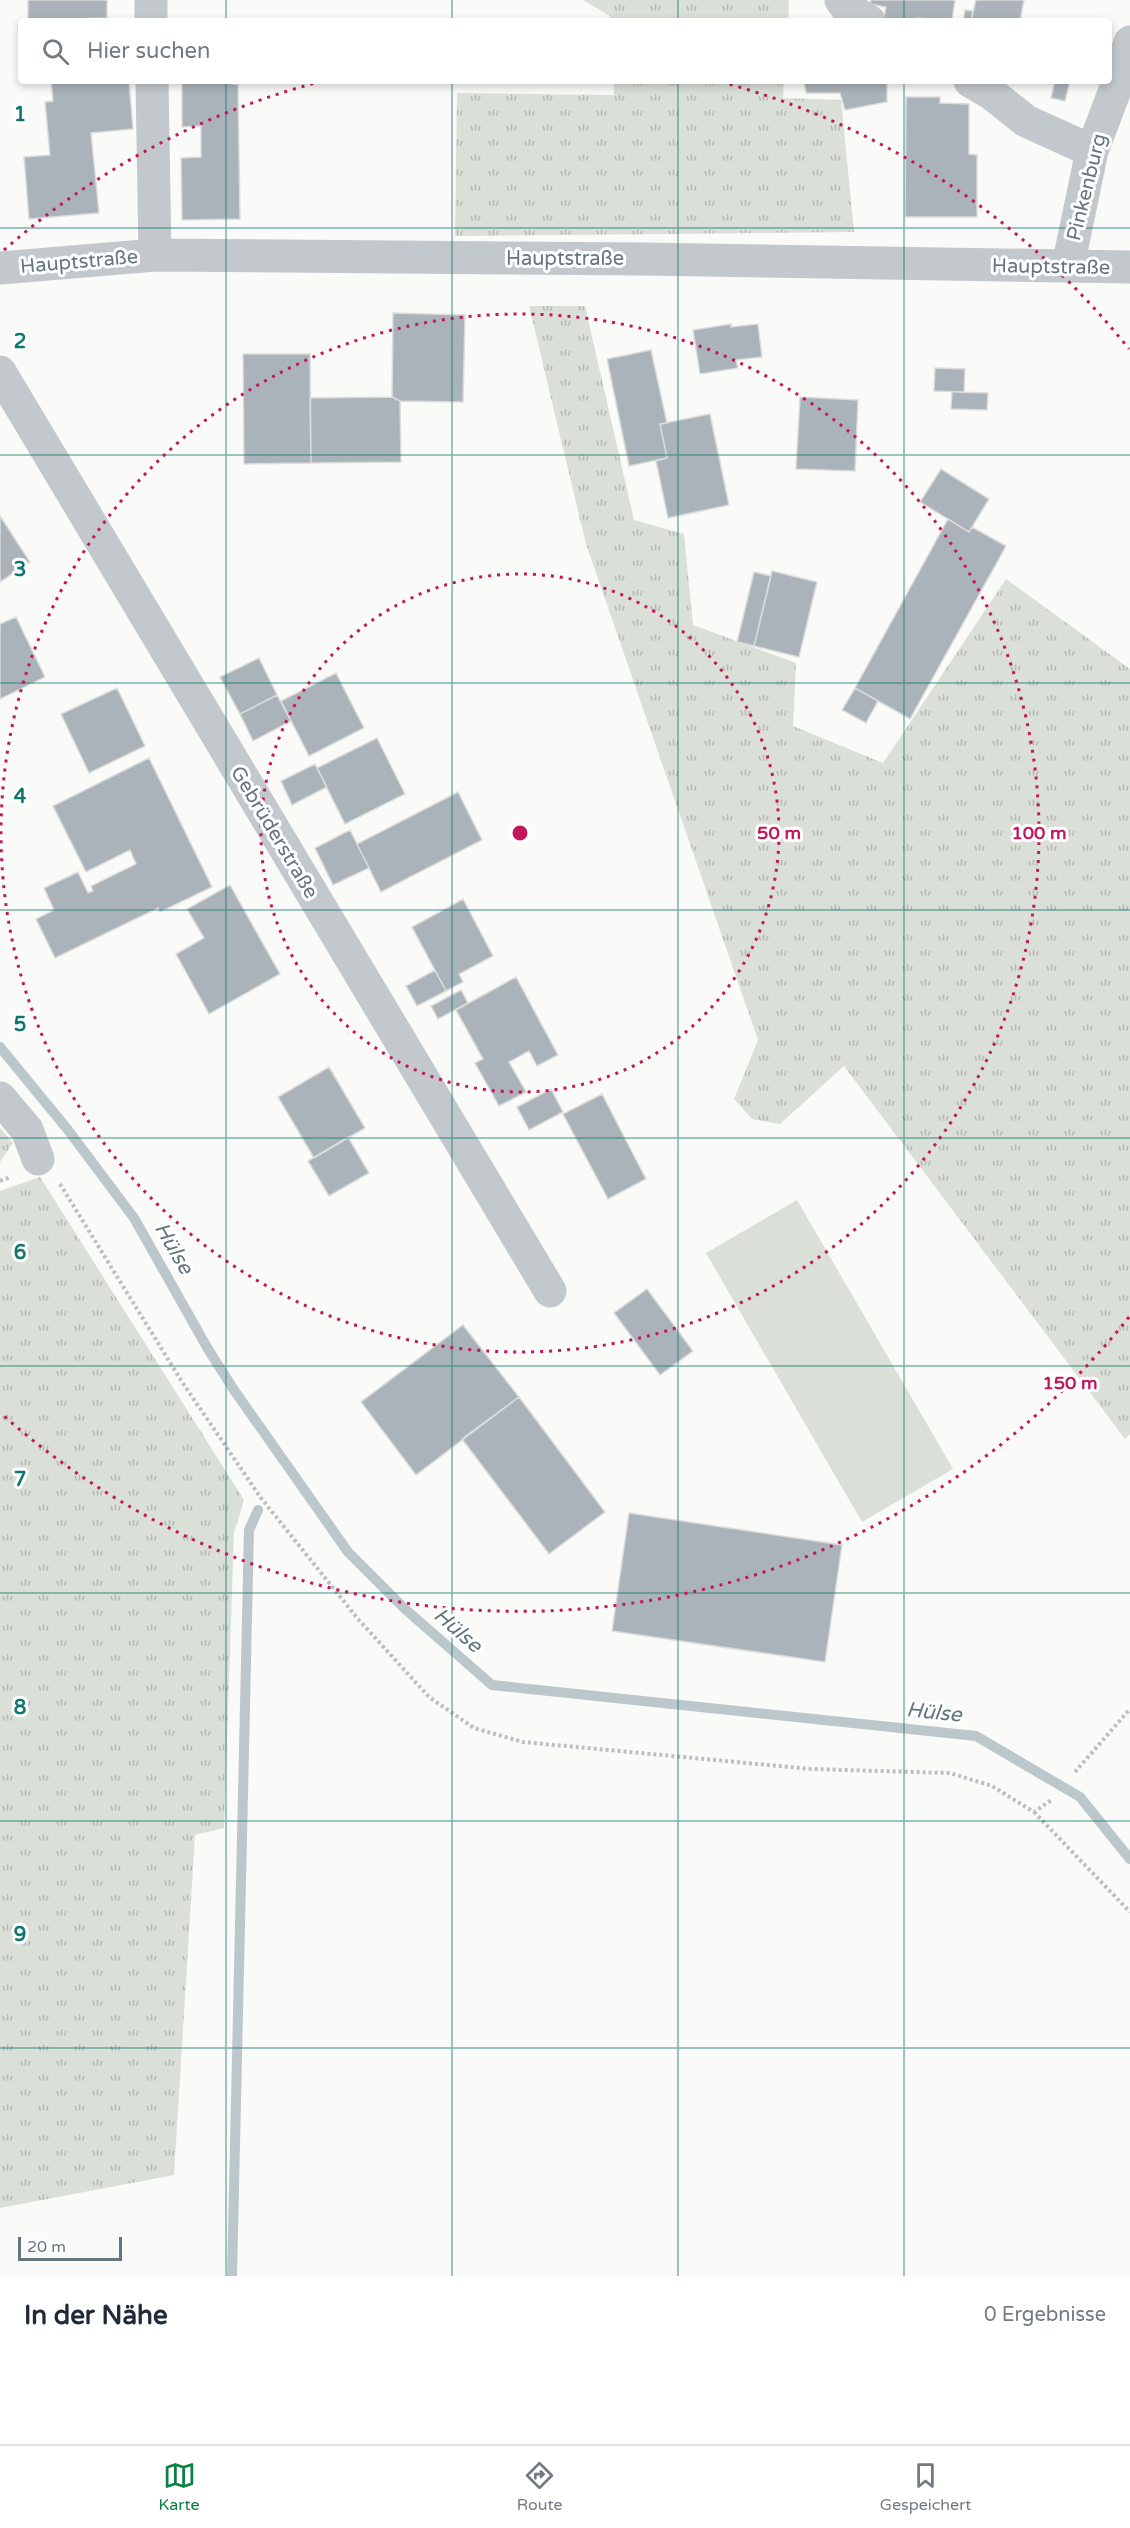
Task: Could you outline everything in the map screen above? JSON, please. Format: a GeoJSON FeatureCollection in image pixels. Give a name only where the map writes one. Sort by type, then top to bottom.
{"type":"FeatureCollection","features":[{"type":"Feature","properties":{"kind":"street"},"geometry":{"type":"LineString","coordinates":[[151,0],[152,18]]}},
{"type":"Feature","properties":{"kind":"street"},"geometry":{"type":"LineString","coordinates":[[841,0],[846,7],[864,18]]}},
{"type":"Feature","properties":{"kind":"street","name":"Pinkenburg"},"geometry":{"type":"LineString","coordinates":[[1068,266],[1092,151],[1118,82],[1130,42]]}},
{"type":"Feature","properties":{"kind":"street"},"geometry":{"type":"LineString","coordinates":[[153,84],[156,255]]}},
{"type":"Feature","properties":{"kind":"street"},"geometry":{"type":"LineString","coordinates":[[975,84],[992,94],[1026,121],[1092,151]]}},
{"type":"Feature","properties":{"kind":"street","name":"Hauptstraße"},"geometry":{"type":"LineString","coordinates":[[0,268],[156,255],[1130,267]]}},
{"type":"Feature","properties":{"kind":"street","name":"Gebrüderstraße"},"geometry":{"type":"LineString","coordinates":[[0,372],[550,1291]]}},
{"type":"Feature","properties":{"kind":"street"},"geometry":{"type":"LineString","coordinates":[[0,1098],[27,1130],[38,1159]]}},
{"type":"Feature","properties":{"kind":"path"},"geometry":{"type":"LineString","coordinates":[[38,1159],[56,1178],[182,1382],[261,1498],[358,1619],[429,1697],[474,1728],[523,1742],[800,1768],[950,1773],[992,1786],[1034,1812],[1130,1912]]}},
{"type":"Feature","properties":{"kind":"path"},"geometry":{"type":"LineString","coordinates":[[1075,1772],[1130,1709]]}},
{"type":"Feature","properties":{"kind":"path"},"geometry":{"type":"LineString","coordinates":[[1034,1812],[1053,1799]]}},
{"type":"Feature","properties":{"kind":"green space"},"geometry":{"type":"Polygon","coordinates":[[[583,0],[789,0],[788,18],[610,18],[583,0]]]}},
{"type":"Feature","properties":{"kind":"green space"},"geometry":{"type":"Polygon","coordinates":[[[614,84],[784,84],[783,98],[841,100],[854,232],[455,236],[457,93],[614,95],[614,84]]]}},
{"type":"Feature","properties":{"kind":"green space"},"geometry":{"type":"Polygon","coordinates":[[[529,306],[585,306],[634,520],[684,534],[693,625],[796,663],[793,726],[883,763],[1006,579],[1130,669],[1130,1434],[1125,1439],[844,1066],[780,1124],[752,1119],[734,1099],[758,1040],[586,544],[529,306]]]}},
{"type":"Feature","properties":{"kind":"green space"},"geometry":{"type":"Polygon","coordinates":[[[0,1128],[13,1143],[0,1162],[0,1128]]]}},
{"type":"Feature","properties":{"kind":"green space"},"geometry":{"type":"Polygon","coordinates":[[[40,1177],[244,1500],[234,1533],[224,1828],[195,1835],[174,2175],[0,2208],[0,1191],[40,1177]]]}},
{"type":"Feature","properties":{"kind":"green space"},"geometry":{"type":"Polygon","coordinates":[[[797,1200],[953,1469],[862,1522],[706,1253],[797,1200]]]}},
{"type":"Feature","properties":{"kind":"building"},"geometry":{"type":"Polygon","coordinates":[[[28,0],[107,0],[107,18],[28,18],[28,0]]]}},
{"type":"Feature","properties":{"kind":"building"},"geometry":{"type":"Polygon","coordinates":[[[871,0],[955,0],[952,18],[884,18],[886,7],[870,4],[871,0]]]}},
{"type":"Feature","properties":{"kind":"building"},"geometry":{"type":"Polygon","coordinates":[[[976,0],[1024,0],[1021,18],[972,18],[976,0]]]}},
{"type":"Feature","properties":{"kind":"building"},"geometry":{"type":"Polygon","coordinates":[[[965,10],[973,11],[972,18],[964,18],[965,10]]]}},
{"type":"Feature","properties":{"kind":"building"},"geometry":{"type":"Polygon","coordinates":[[[51,84],[129,84],[133,129],[91,133],[99,213],[29,219],[24,157],[50,155],[45,102],[53,101],[51,84]]]}},
{"type":"Feature","properties":{"kind":"building"},"geometry":{"type":"Polygon","coordinates":[[[182,84],[238,84],[240,219],[182,220],[181,158],[201,157],[201,126],[182,127],[182,84]]]}},
{"type":"Feature","properties":{"kind":"building"},"geometry":{"type":"Polygon","coordinates":[[[804,84],[887,84],[887,102],[845,110],[840,93],[806,93],[804,84]]]}},
{"type":"Feature","properties":{"kind":"building"},"geometry":{"type":"Polygon","coordinates":[[[1054,84],[1069,84],[1065,101],[1051,98],[1054,84]]]}},
{"type":"Feature","properties":{"kind":"building"},"geometry":{"type":"Polygon","coordinates":[[[906,97],[940,97],[940,103],[969,104],[969,154],[977,155],[977,217],[905,217],[906,97]]]}},
{"type":"Feature","properties":{"kind":"building"},"geometry":{"type":"Polygon","coordinates":[[[393,313],[465,315],[463,402],[400,401],[392,397],[393,313]]]}},
{"type":"Feature","properties":{"kind":"building"},"geometry":{"type":"Polygon","coordinates":[[[731,324],[731,327],[758,324],[762,357],[736,360],[738,368],[700,374],[693,330],[731,324]]]}},
{"type":"Feature","properties":{"kind":"building"},"geometry":{"type":"Polygon","coordinates":[[[651,350],[667,423],[660,424],[667,458],[629,466],[607,359],[651,350]]]}},
{"type":"Feature","properties":{"kind":"building"},"geometry":{"type":"Polygon","coordinates":[[[243,354],[310,354],[311,463],[244,464],[243,354]]]}},
{"type":"Feature","properties":{"kind":"building"},"geometry":{"type":"Polygon","coordinates":[[[935,368],[965,369],[964,392],[934,391],[935,368]]]}},
{"type":"Feature","properties":{"kind":"building"},"geometry":{"type":"Polygon","coordinates":[[[952,392],[988,393],[987,410],[951,409],[952,392]]]}},
{"type":"Feature","properties":{"kind":"building"},"geometry":{"type":"Polygon","coordinates":[[[392,397],[400,401],[401,462],[311,463],[310,398],[392,397]]]}},
{"type":"Feature","properties":{"kind":"building"},"geometry":{"type":"Polygon","coordinates":[[[800,397],[858,400],[855,471],[796,469],[800,397]]]}},
{"type":"Feature","properties":{"kind":"building"},"geometry":{"type":"Polygon","coordinates":[[[710,414],[729,505],[668,518],[656,461],[667,458],[660,424],[710,414]]]}},
{"type":"Feature","properties":{"kind":"building"},"geometry":{"type":"Polygon","coordinates":[[[941,469],[989,499],[969,532],[920,502],[941,469]]]}},
{"type":"Feature","properties":{"kind":"building"},"geometry":{"type":"Polygon","coordinates":[[[0,516],[30,562],[0,582],[0,516]]]}},
{"type":"Feature","properties":{"kind":"building"},"geometry":{"type":"Polygon","coordinates":[[[948,519],[969,532],[972,527],[1006,546],[910,719],[855,688],[948,519]]]}},
{"type":"Feature","properties":{"kind":"building"},"geometry":{"type":"Polygon","coordinates":[[[772,571],[817,582],[799,657],[754,646],[772,571]]]}},
{"type":"Feature","properties":{"kind":"building"},"geometry":{"type":"Polygon","coordinates":[[[754,572],[771,576],[754,646],[737,642],[754,572]]]}},
{"type":"Feature","properties":{"kind":"building"},"geometry":{"type":"Polygon","coordinates":[[[16,617],[45,677],[0,699],[0,624],[16,617]]]}},
{"type":"Feature","properties":{"kind":"building"},"geometry":{"type":"Polygon","coordinates":[[[259,658],[277,695],[240,714],[220,677],[259,658]]]}},
{"type":"Feature","properties":{"kind":"building"},"geometry":{"type":"Polygon","coordinates":[[[336,673],[364,728],[309,756],[281,701],[336,673]]]}},
{"type":"Feature","properties":{"kind":"building"},"geometry":{"type":"Polygon","coordinates":[[[117,688],[145,746],[89,773],[61,714],[117,688]]]}},
{"type":"Feature","properties":{"kind":"building"},"geometry":{"type":"Polygon","coordinates":[[[855,688],[878,701],[866,723],[842,710],[855,688]]]}},
{"type":"Feature","properties":{"kind":"building"},"geometry":{"type":"Polygon","coordinates":[[[277,695],[291,721],[253,741],[240,714],[277,695]]]}},
{"type":"Feature","properties":{"kind":"building"},"geometry":{"type":"Polygon","coordinates":[[[377,738],[405,794],[345,824],[317,768],[377,738]]]}},
{"type":"Feature","properties":{"kind":"building"},"geometry":{"type":"Polygon","coordinates":[[[149,758],[212,887],[160,912],[158,908],[55,958],[36,919],[54,910],[44,888],[78,872],[88,893],[93,891],[91,886],[136,864],[130,850],[86,872],[53,806],[149,758]]]}},
{"type":"Feature","properties":{"kind":"building"},"geometry":{"type":"Polygon","coordinates":[[[315,764],[327,787],[292,805],[281,781],[315,764]]]}},
{"type":"Feature","properties":{"kind":"building"},"geometry":{"type":"Polygon","coordinates":[[[458,792],[482,840],[381,892],[357,844],[458,792]]]}},
{"type":"Feature","properties":{"kind":"building"},"geometry":{"type":"Polygon","coordinates":[[[350,830],[369,868],[333,885],[315,848],[350,830]]]}},
{"type":"Feature","properties":{"kind":"building"},"geometry":{"type":"Polygon","coordinates":[[[230,885],[280,974],[209,1014],[176,954],[204,938],[187,909],[230,885]]]}},
{"type":"Feature","properties":{"kind":"building"},"geometry":{"type":"Polygon","coordinates":[[[463,899],[493,956],[459,974],[463,982],[446,991],[412,927],[463,899]]]}},
{"type":"Feature","properties":{"kind":"building"},"geometry":{"type":"Polygon","coordinates":[[[435,970],[446,991],[417,1006],[406,986],[435,970]]]}},
{"type":"Feature","properties":{"kind":"building"},"geometry":{"type":"Polygon","coordinates":[[[516,977],[558,1055],[537,1066],[529,1051],[509,1062],[526,1092],[499,1106],[475,1063],[483,1059],[456,1010],[516,977]]]}},
{"type":"Feature","properties":{"kind":"building"},"geometry":{"type":"Polygon","coordinates":[[[461,990],[468,1003],[438,1019],[431,1006],[461,990]]]}},
{"type":"Feature","properties":{"kind":"building"},"geometry":{"type":"Polygon","coordinates":[[[329,1067],[365,1128],[314,1158],[278,1097],[329,1067]]]}},
{"type":"Feature","properties":{"kind":"building"},"geometry":{"type":"Polygon","coordinates":[[[551,1089],[563,1112],[529,1130],[517,1107],[551,1089]]]}},
{"type":"Feature","properties":{"kind":"building"},"geometry":{"type":"Polygon","coordinates":[[[602,1094],[646,1179],[608,1199],[563,1114],[602,1094]]]}},
{"type":"Feature","properties":{"kind":"building"},"geometry":{"type":"Polygon","coordinates":[[[348,1137],[369,1173],[329,1196],[308,1161],[348,1137]]]}},
{"type":"Feature","properties":{"kind":"building"},"geometry":{"type":"Polygon","coordinates":[[[647,1289],[693,1351],[660,1375],[614,1313],[647,1289]]]}},
{"type":"Feature","properties":{"kind":"building"},"geometry":{"type":"Polygon","coordinates":[[[463,1325],[519,1397],[416,1475],[361,1402],[463,1325]]]}},
{"type":"Feature","properties":{"kind":"building"},"geometry":{"type":"Polygon","coordinates":[[[519,1397],[605,1512],[549,1554],[462,1439],[519,1397]]]}},
{"type":"Feature","properties":{"kind":"building"},"geometry":{"type":"Polygon","coordinates":[[[629,1513],[842,1545],[825,1662],[612,1631],[629,1513]]]}},
{"type":"Feature","properties":{"kind":"waterway","name":"Hülse"},"geometry":{"type":"LineString","coordinates":[[0,1047],[68,1130],[134,1218],[208,1349],[234,1390],[348,1552],[405,1609],[492,1685],[976,1736],[1080,1797],[1130,1859]]}},
{"type":"Feature","properties":{"kind":"waterway"},"geometry":{"type":"LineString","coordinates":[[232,2276],[249,1530],[258,1510]]}}]}
